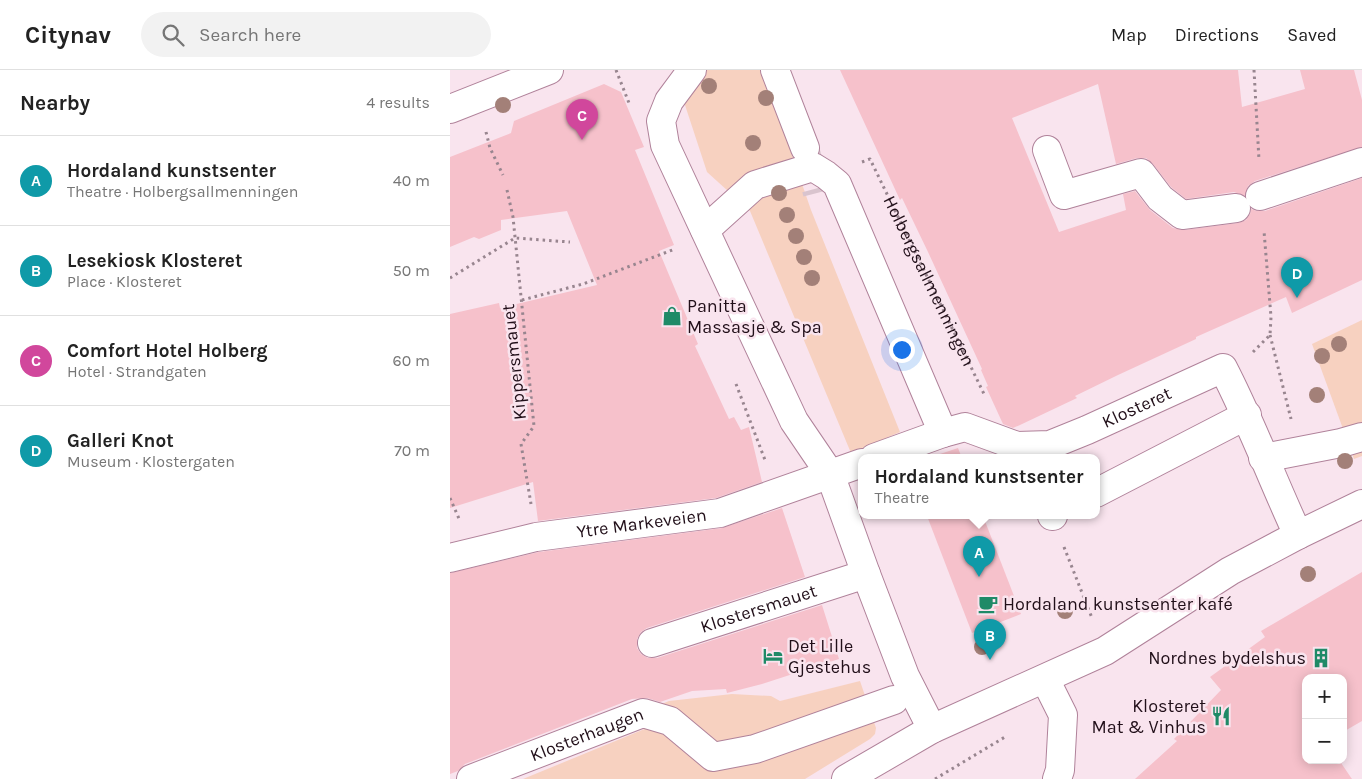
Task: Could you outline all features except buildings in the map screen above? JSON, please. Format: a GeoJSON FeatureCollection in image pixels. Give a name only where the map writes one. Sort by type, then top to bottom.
{"type":"FeatureCollection","features":[{"type":"Feature","properties":{"kind":"street"},"geometry":{"type":"LineString","coordinates":[[450,109],[549,70]]}},
{"type":"Feature","properties":{"kind":"street"},"geometry":{"type":"LineString","coordinates":[[692,70],[669,101],[661,121],[665,145],[794,421],[830,474],[905,676],[932,729]]}},
{"type":"Feature","properties":{"kind":"street"},"geometry":{"type":"LineString","coordinates":[[775,70],[805,148]]}},
{"type":"Feature","properties":{"kind":"street"},"geometry":{"type":"LineString","coordinates":[[1046,150],[1064,195],[1141,173],[1160,198],[1182,214],[1251,203],[1362,162]]}},
{"type":"Feature","properties":{"kind":"street"},"geometry":{"type":"LineString","coordinates":[[705,230],[755,186],[813,167],[826,174],[837,184],[943,433]]}},
{"type":"Feature","properties":{"kind":"street","name":"Klosteret"},"geometry":{"type":"LineString","coordinates":[[885,454],[943,433],[965,428],[1020,452],[1050,445],[1223,368],[1247,415],[1298,534]]}},
{"type":"Feature","properties":{"kind":"street"},"geometry":{"type":"LineString","coordinates":[[1100,491],[1247,415]]}},
{"type":"Feature","properties":{"kind":"street"},"geometry":{"type":"LineString","coordinates":[[1264,458],[1362,437]]}},
{"type":"Feature","properties":{"kind":"street"},"geometry":{"type":"LineString","coordinates":[[830,474],[858,464]]}},
{"type":"Feature","properties":{"kind":"street","name":"Ytre Markeveien"},"geometry":{"type":"LineString","coordinates":[[450,558],[536,537],[720,513],[830,474]]}},
{"type":"Feature","properties":{"kind":"street"},"geometry":{"type":"LineString","coordinates":[[846,779],[932,729],[1105,650],[1225,574],[1298,534],[1362,504]]}},
{"type":"Feature","properties":{"kind":"street","name":"Klostersmauet"},"geometry":{"type":"LineString","coordinates":[[652,642],[866,574]]}},
{"type":"Feature","properties":{"kind":"street"},"geometry":{"type":"LineString","coordinates":[[1045,678],[1063,715],[1060,770],[1057,779]]}},
{"type":"Feature","properties":{"kind":"street","name":"Klosterhaugen"},"geometry":{"type":"LineString","coordinates":[[471,779],[643,713],[670,721],[713,757],[755,749],[894,700]]}},
{"type":"Feature","properties":{"kind":"path"},"geometry":{"type":"LineString","coordinates":[[616,70],[631,108]]}},
{"type":"Feature","properties":{"kind":"path"},"geometry":{"type":"LineString","coordinates":[[490,148],[503,175]]}},
{"type":"Feature","properties":{"kind":"path","name":"Holbergsallmenningen"},"geometry":{"type":"LineString","coordinates":[[870,160],[987,401]]}},
{"type":"Feature","properties":{"kind":"path","name":"Kippersmauet"},"geometry":{"type":"LineString","coordinates":[[507,190],[515,238],[534,426],[521,444],[536,537]]}},
{"type":"Feature","properties":{"kind":"path"},"geometry":{"type":"LineString","coordinates":[[522,300],[583,284],[681,248],[705,230]]}},
{"type":"Feature","properties":{"kind":"path"},"geometry":{"type":"LineString","coordinates":[[450,278],[515,238],[570,242]]}},
{"type":"Feature","properties":{"kind":"path"},"geometry":{"type":"LineString","coordinates":[[1270,335],[1299,451]]}},
{"type":"Feature","properties":{"kind":"path"},"geometry":{"type":"LineString","coordinates":[[732,376],[776,494]]}},
{"type":"Feature","properties":{"kind":"path"},"geometry":{"type":"LineString","coordinates":[[1053,519],[1092,616]]}},
{"type":"Feature","properties":{"kind":"path"},"geometry":{"type":"LineString","coordinates":[[935,779],[1006,736]]}},
{"type":"Feature","properties":{"kind":"shaded area"},"geometry":{"type":"Polygon","coordinates":[[[707,70],[766,70],[779,102],[791,152],[811,210],[900,432],[851,453],[750,211],[707,172],[684,102],[707,70]]]}},
{"type":"Feature","properties":{"kind":"shaded area"},"geometry":{"type":"Polygon","coordinates":[[[1362,320],[1362,456],[1354,459],[1312,344],[1362,320]]]}},
{"type":"Feature","properties":{"kind":"shaded area"},"geometry":{"type":"Polygon","coordinates":[[[860,681],[876,728],[875,734],[870,739],[805,779],[523,779],[647,728],[657,706],[669,701],[732,694],[771,696],[780,701],[860,681]]]}},
{"type":"Feature","properties":{"kind":"tunnel"},"geometry":{"type":"LineString","coordinates":[[805,148],[817,193]]}},
{"type":"Feature","properties":{"kind":"place","name":"Comfort Hotel Holberg"},"geometry":{"type":"Point","coordinates":[582,140]}},
{"type":"Feature","properties":{"kind":"place","name":"Galleri Knot"},"geometry":{"type":"Point","coordinates":[1297,298]}},
{"type":"Feature","properties":{"kind":"place","name":"Panitta Massasje & Spa"},"geometry":{"type":"Point","coordinates":[672,316]}},
{"type":"Feature","properties":{"kind":"place","name":"Hordaland kunstsenter"},"geometry":{"type":"Point","coordinates":[979,577]}},
{"type":"Feature","properties":{"kind":"place","name":"Hordaland kunstsenter kafé"},"geometry":{"type":"Point","coordinates":[988,604]}},
{"type":"Feature","properties":{"kind":"place","name":"Det Lille Gjestehus"},"geometry":{"type":"Point","coordinates":[773,656]}},
{"type":"Feature","properties":{"kind":"place","name":"Nordnes bydelshus"},"geometry":{"type":"Point","coordinates":[1321,658]}},
{"type":"Feature","properties":{"kind":"place","name":"Lesekiosk Klosteret"},"geometry":{"type":"Point","coordinates":[990,660]}},
{"type":"Feature","properties":{"kind":"place","name":"Klosteret Mat & Vinhus"},"geometry":{"type":"Point","coordinates":[1221,716]}}]}
